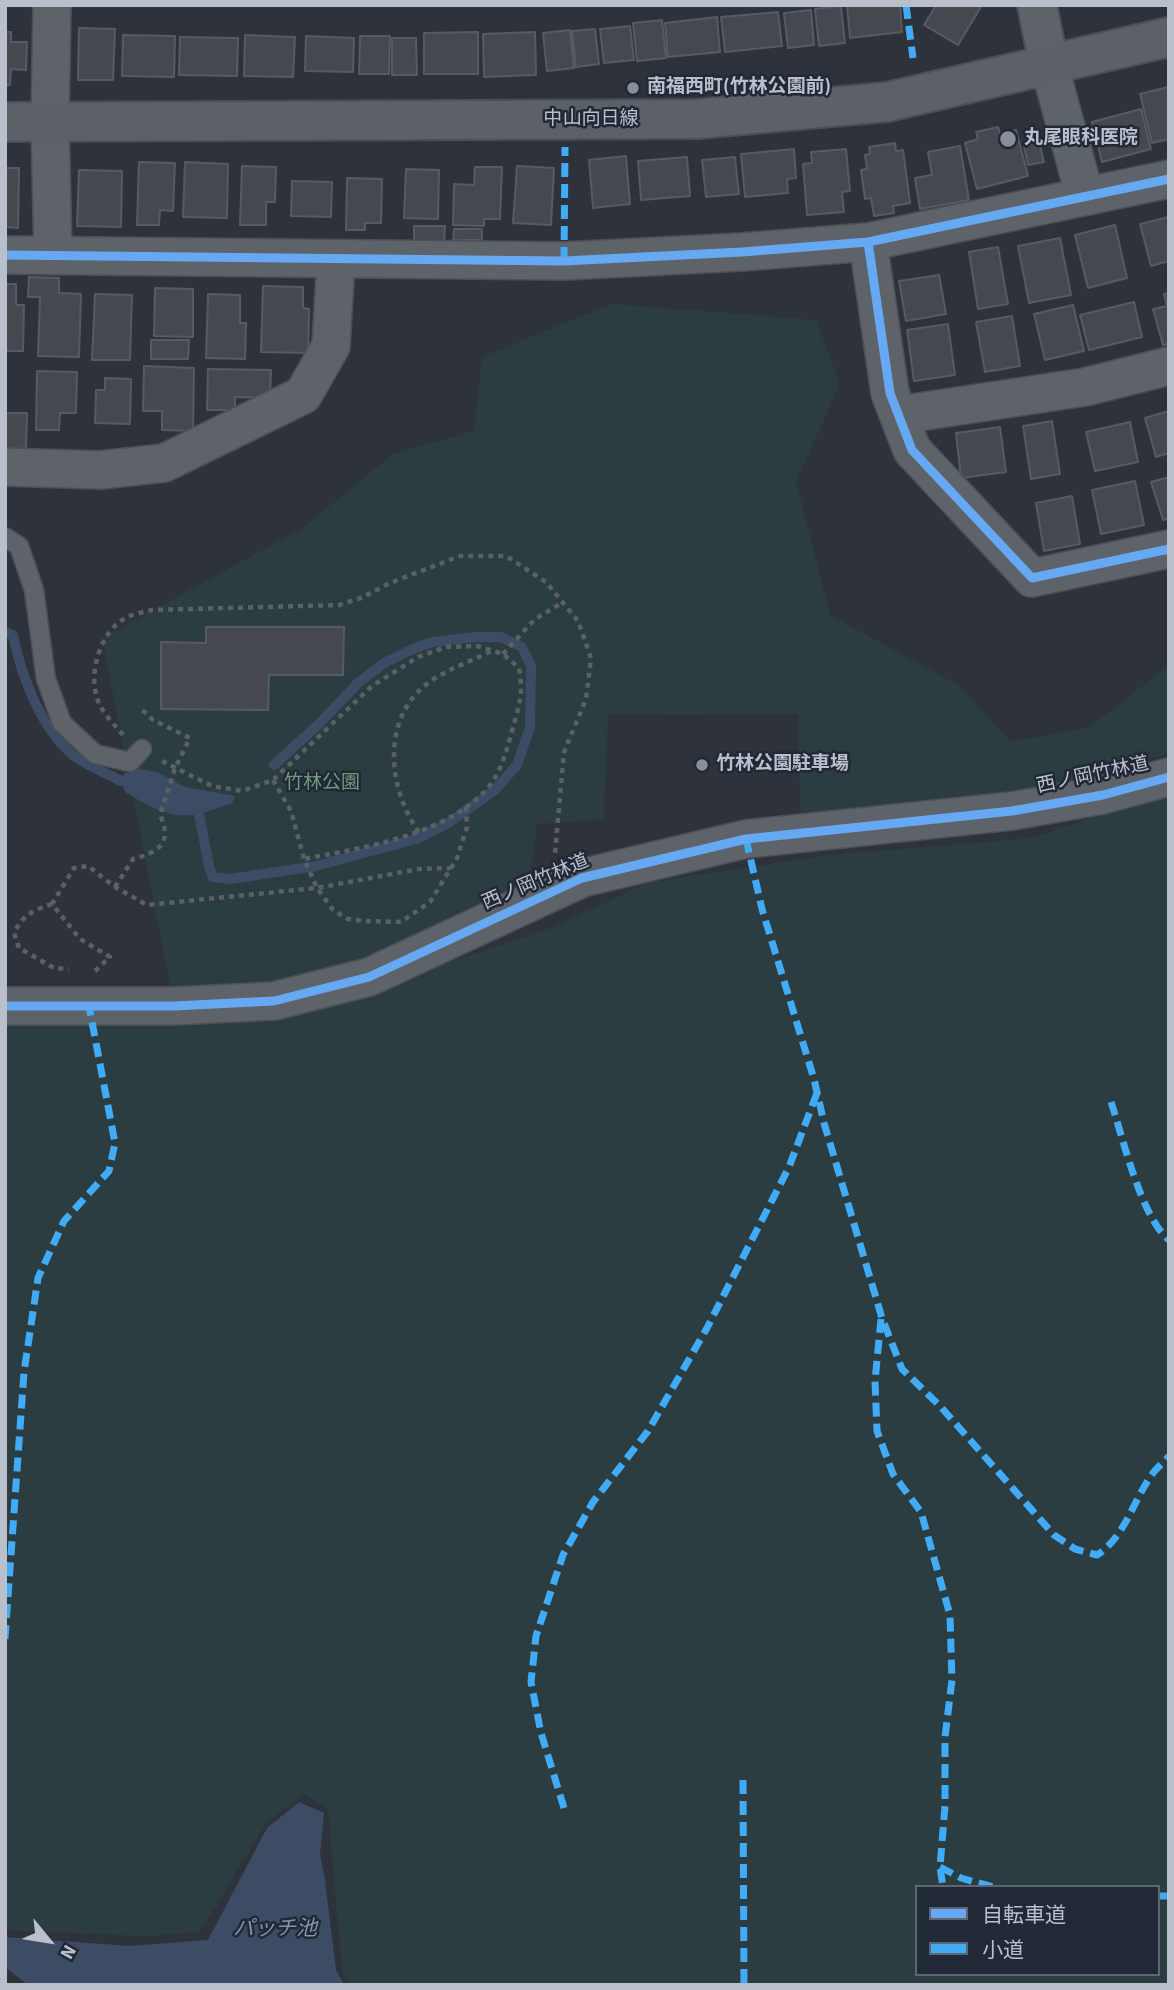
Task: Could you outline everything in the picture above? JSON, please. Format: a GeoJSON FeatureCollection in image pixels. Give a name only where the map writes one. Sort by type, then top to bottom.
{"type":"FeatureCollection","features":[{"type":"Feature","properties":{"kind":"main road","name":"中山向日線"},"geometry":{"type":"LineString","coordinates":[[5,122],[697,119],[887,102],[1169,37]]}},
{"type":"Feature","properties":{"kind":"street"},"geometry":{"type":"LineString","coordinates":[[52,5],[52,256]]}},
{"type":"Feature","properties":{"kind":"street"},"geometry":{"type":"LineString","coordinates":[[1037,5],[1049,65],[1084,196]]}},
{"type":"Feature","properties":{"kind":"street"},"geometry":{"type":"LineString","coordinates":[[5,255],[565,261],[742,252],[868,242],[1169,179]]}},
{"type":"Feature","properties":{"kind":"street"},"geometry":{"type":"LineString","coordinates":[[868,242],[890,393],[912,450],[1032,578],[1169,549]]}},
{"type":"Feature","properties":{"kind":"street"},"geometry":{"type":"LineString","coordinates":[[5,467],[100,470],[164,463],[303,395],[331,346],[336,259]]}},
{"type":"Feature","properties":{"kind":"street"},"geometry":{"type":"LineString","coordinates":[[899,415],[1085,387],[1169,366]]}},
{"type":"Feature","properties":{"kind":"street","name":"西ノ岡竹林道"},"geometry":{"type":"LineString","coordinates":[[5,1006],[174,1006],[274,1001],[369,976],[582,878],[746,839],[1012,811],[1102,794],[1169,777]]}},
{"type":"Feature","properties":{"kind":"lane"},"geometry":{"type":"LineString","coordinates":[[5,537],[19,546],[34,590],[46,679],[62,723],[95,754],[130,762],[142,749]]}},
{"type":"Feature","properties":{"kind":"path"},"geometry":{"type":"LineString","coordinates":[[304,859],[374,846],[419,832],[466,806],[491,783],[504,761],[523,692],[519,668],[503,654],[477,646],[446,646],[418,657],[372,686],[292,765],[273,780],[242,791],[212,786],[128,742],[99,705],[94,663],[106,637],[124,618],[152,610],[339,605],[460,556],[506,556],[546,582],[563,602],[578,621],[591,658],[586,699],[564,752],[552,892]]}},
{"type":"Feature","properties":{"kind":"path"},"geometry":{"type":"LineString","coordinates":[[503,654],[534,620],[563,602]]}},
{"type":"Feature","properties":{"kind":"path"},"geometry":{"type":"LineString","coordinates":[[419,832],[407,815],[399,793],[393,747],[398,726],[421,689],[442,673],[492,651]]}},
{"type":"Feature","properties":{"kind":"path"},"geometry":{"type":"LineString","coordinates":[[115,887],[133,859],[150,855],[164,843],[167,829],[160,815],[175,768],[190,738],[153,720],[140,708]]}},
{"type":"Feature","properties":{"kind":"path"},"geometry":{"type":"LineString","coordinates":[[273,780],[291,811],[304,859],[317,888],[333,910],[348,919],[401,922],[430,902],[451,868],[467,827],[466,806]]}},
{"type":"Feature","properties":{"kind":"path"},"geometry":{"type":"LineString","coordinates":[[76,970],[54,968],[19,948],[14,933],[21,919],[34,909],[52,904],[74,868],[88,866],[115,887],[147,905],[317,888],[419,869],[451,868]]}},
{"type":"Feature","properties":{"kind":"path"},"geometry":{"type":"LineString","coordinates":[[52,904],[80,939],[110,957],[97,971],[86,970]]}},
{"type":"Feature","properties":{"kind":"green space","name":"竹林公園"},"geometry":{"type":"Polygon","coordinates":[[[612,304],[816,320],[840,384],[796,481],[830,615],[958,685],[1011,742],[1090,727],[1169,665],[1169,753],[1010,801],[800,816],[798,714],[608,715],[604,819],[537,824],[530,881],[369,977],[174,1006],[102,638],[303,528],[393,454],[474,431],[482,357],[612,304]]]}},
{"type":"Feature","properties":{"kind":"green space"},"geometry":{"type":"Polygon","coordinates":[[[1169,790],[1169,1985],[350,1985],[342,1971],[328,1809],[305,1794],[266,1823],[200,1932],[145,1936],[5,1930],[5,1022],[374,987],[549,929],[649,882],[838,854],[1032,838],[1169,790]]]}},
{"type":"Feature","properties":{"kind":"water"},"geometry":{"type":"Polygon","coordinates":[[[139,769],[157,772],[185,787],[235,796],[232,804],[203,813],[169,813],[151,807],[125,792],[121,781],[124,774],[139,769]]]}},
{"type":"Feature","properties":{"kind":"water","name":"パッチ池"},"geometry":{"type":"Polygon","coordinates":[[[299,1802],[324,1813],[320,1854],[336,1970],[344,1985],[28,1985],[5,1967],[5,1937],[130,1946],[208,1940],[267,1828],[299,1802]]]}},
{"type":"Feature","properties":{"kind":"building"},"geometry":{"type":"Polygon","coordinates":[[[847,5],[900,5],[902,32],[850,38],[847,5]]]}},
{"type":"Feature","properties":{"kind":"building"},"geometry":{"type":"Polygon","coordinates":[[[936,5],[982,5],[958,45],[924,25],[936,5]]]}},
{"type":"Feature","properties":{"kind":"building"},"geometry":{"type":"Polygon","coordinates":[[[841,6],[845,43],[819,46],[815,9],[841,6]]]}},
{"type":"Feature","properties":{"kind":"building"},"geometry":{"type":"Polygon","coordinates":[[[811,10],[814,45],[788,48],[784,13],[811,10]]]}},
{"type":"Feature","properties":{"kind":"building"},"geometry":{"type":"Polygon","coordinates":[[[778,12],[782,46],[725,52],[721,17],[778,12]]]}},
{"type":"Feature","properties":{"kind":"building"},"geometry":{"type":"Polygon","coordinates":[[[717,17],[720,52],[668,57],[665,23],[717,17]]]}},
{"type":"Feature","properties":{"kind":"building"},"geometry":{"type":"Polygon","coordinates":[[[662,20],[666,58],[637,61],[633,23],[662,20]]]}},
{"type":"Feature","properties":{"kind":"building"},"geometry":{"type":"Polygon","coordinates":[[[630,26],[634,60],[604,63],[600,29],[630,26]]]}},
{"type":"Feature","properties":{"kind":"building"},"geometry":{"type":"Polygon","coordinates":[[[79,28],[115,29],[113,80],[78,80],[79,28]]]}},
{"type":"Feature","properties":{"kind":"building"},"geometry":{"type":"Polygon","coordinates":[[[595,29],[599,64],[576,67],[572,31],[595,29]]]}},
{"type":"Feature","properties":{"kind":"building"},"geometry":{"type":"Polygon","coordinates":[[[570,30],[574,68],[547,71],[543,33],[570,30]]]}},
{"type":"Feature","properties":{"kind":"building"},"geometry":{"type":"Polygon","coordinates":[[[5,32],[11,32],[11,42],[27,42],[26,70],[11,69],[10,85],[5,85],[5,32]]]}},
{"type":"Feature","properties":{"kind":"building"},"geometry":{"type":"Polygon","coordinates":[[[478,32],[478,74],[424,74],[424,33],[478,32]]]}},
{"type":"Feature","properties":{"kind":"building"},"geometry":{"type":"Polygon","coordinates":[[[535,32],[536,75],[484,77],[483,34],[535,32]]]}},
{"type":"Feature","properties":{"kind":"building"},"geometry":{"type":"Polygon","coordinates":[[[123,35],[175,36],[174,77],[122,76],[123,35]]]}},
{"type":"Feature","properties":{"kind":"building"},"geometry":{"type":"Polygon","coordinates":[[[245,35],[295,37],[293,77],[244,76],[245,35]]]}},
{"type":"Feature","properties":{"kind":"building"},"geometry":{"type":"Polygon","coordinates":[[[306,36],[354,38],[353,72],[305,71],[306,36]]]}},
{"type":"Feature","properties":{"kind":"building"},"geometry":{"type":"Polygon","coordinates":[[[360,36],[390,36],[389,74],[359,74],[360,36]]]}},
{"type":"Feature","properties":{"kind":"building"},"geometry":{"type":"Polygon","coordinates":[[[180,37],[238,38],[237,76],[179,75],[180,37]]]}},
{"type":"Feature","properties":{"kind":"building"},"geometry":{"type":"Polygon","coordinates":[[[392,38],[416,38],[417,75],[392,75],[392,38]]]}},
{"type":"Feature","properties":{"kind":"building"},"geometry":{"type":"Polygon","coordinates":[[[1168,87],[1169,139],[1152,143],[1140,94],[1168,87]]]}},
{"type":"Feature","properties":{"kind":"building"},"geometry":{"type":"Polygon","coordinates":[[[1141,109],[1151,149],[1102,162],[1092,122],[1141,109]]]}},
{"type":"Feature","properties":{"kind":"building"},"geometry":{"type":"Polygon","coordinates":[[[998,127],[1000,134],[1016,130],[1028,176],[977,189],[965,143],[978,139],[976,132],[998,127]]]}},
{"type":"Feature","properties":{"kind":"building"},"geometry":{"type":"Polygon","coordinates":[[[1039,142],[1044,162],[1028,165],[1024,146],[1039,142]]]}},
{"type":"Feature","properties":{"kind":"building"},"geometry":{"type":"Polygon","coordinates":[[[895,143],[896,151],[903,150],[910,203],[893,206],[894,213],[874,216],[871,198],[865,199],[861,170],[867,169],[865,155],[870,154],[869,147],[895,143]]]}},
{"type":"Feature","properties":{"kind":"building"},"geometry":{"type":"Polygon","coordinates":[[[960,146],[969,200],[920,209],[915,178],[932,175],[928,152],[960,146]]]}},
{"type":"Feature","properties":{"kind":"building"},"geometry":{"type":"Polygon","coordinates":[[[794,149],[796,178],[787,179],[788,193],[745,197],[741,154],[794,149]]]}},
{"type":"Feature","properties":{"kind":"building"},"geometry":{"type":"Polygon","coordinates":[[[846,149],[850,191],[842,192],[844,212],[807,215],[803,164],[812,163],[811,152],[846,149]]]}},
{"type":"Feature","properties":{"kind":"building"},"geometry":{"type":"Polygon","coordinates":[[[626,156],[630,204],[593,208],[589,160],[626,156]]]}},
{"type":"Feature","properties":{"kind":"building"},"geometry":{"type":"Polygon","coordinates":[[[687,157],[690,196],[641,200],[638,161],[687,157]]]}},
{"type":"Feature","properties":{"kind":"building"},"geometry":{"type":"Polygon","coordinates":[[[735,157],[739,194],[706,197],[702,160],[735,157]]]}},
{"type":"Feature","properties":{"kind":"building"},"geometry":{"type":"Polygon","coordinates":[[[139,162],[175,163],[173,211],[160,210],[159,225],[137,225],[139,162]]]}},
{"type":"Feature","properties":{"kind":"building"},"geometry":{"type":"Polygon","coordinates":[[[185,162],[228,164],[227,218],[183,217],[185,162]]]}},
{"type":"Feature","properties":{"kind":"building"},"geometry":{"type":"Polygon","coordinates":[[[242,166],[276,167],[275,202],[266,202],[266,225],[240,225],[242,166]]]}},
{"type":"Feature","properties":{"kind":"building"},"geometry":{"type":"Polygon","coordinates":[[[517,166],[554,168],[551,225],[513,223],[517,166]]]}},
{"type":"Feature","properties":{"kind":"building"},"geometry":{"type":"Polygon","coordinates":[[[475,167],[502,167],[500,219],[484,219],[484,226],[453,225],[454,184],[474,185],[475,167]]]}},
{"type":"Feature","properties":{"kind":"building"},"geometry":{"type":"Polygon","coordinates":[[[5,168],[19,168],[18,228],[5,227],[5,168]]]}},
{"type":"Feature","properties":{"kind":"building"},"geometry":{"type":"Polygon","coordinates":[[[406,169],[439,170],[438,219],[404,218],[406,169]]]}},
{"type":"Feature","properties":{"kind":"building"},"geometry":{"type":"Polygon","coordinates":[[[79,170],[122,171],[121,227],[77,226],[79,170]]]}},
{"type":"Feature","properties":{"kind":"building"},"geometry":{"type":"Polygon","coordinates":[[[347,178],[382,179],[381,223],[365,223],[365,230],[346,230],[347,178]]]}},
{"type":"Feature","properties":{"kind":"building"},"geometry":{"type":"Polygon","coordinates":[[[292,181],[332,182],[331,217],[291,216],[292,181]]]}},
{"type":"Feature","properties":{"kind":"building"},"geometry":{"type":"Polygon","coordinates":[[[1169,217],[1169,261],[1151,266],[1140,224],[1169,217]]]}},
{"type":"Feature","properties":{"kind":"building"},"geometry":{"type":"Polygon","coordinates":[[[1115,225],[1127,278],[1088,288],[1075,235],[1115,225]]]}},
{"type":"Feature","properties":{"kind":"building"},"geometry":{"type":"Polygon","coordinates":[[[414,226],[445,226],[444,243],[414,243],[414,226]]]}},
{"type":"Feature","properties":{"kind":"building"},"geometry":{"type":"Polygon","coordinates":[[[454,229],[482,229],[482,240],[453,240],[454,229]]]}},
{"type":"Feature","properties":{"kind":"building"},"geometry":{"type":"Polygon","coordinates":[[[1060,238],[1071,295],[1029,303],[1018,246],[1060,238]]]}},
{"type":"Feature","properties":{"kind":"building"},"geometry":{"type":"Polygon","coordinates":[[[998,247],[1008,304],[978,309],[969,252],[998,247]]]}},
{"type":"Feature","properties":{"kind":"building"},"geometry":{"type":"Polygon","coordinates":[[[939,275],[946,314],[906,321],[899,281],[939,275]]]}},
{"type":"Feature","properties":{"kind":"building"},"geometry":{"type":"Polygon","coordinates":[[[29,277],[59,278],[59,293],[81,294],[79,357],[38,356],[40,297],[28,297],[29,277]]]}},
{"type":"Feature","properties":{"kind":"building"},"geometry":{"type":"Polygon","coordinates":[[[5,284],[16,284],[16,305],[24,305],[23,351],[5,351],[5,284]]]}},
{"type":"Feature","properties":{"kind":"building"},"geometry":{"type":"Polygon","coordinates":[[[263,286],[303,287],[303,308],[309,309],[308,353],[261,352],[263,286]]]}},
{"type":"Feature","properties":{"kind":"building"},"geometry":{"type":"Polygon","coordinates":[[[155,288],[193,289],[193,337],[154,336],[155,288]]]}},
{"type":"Feature","properties":{"kind":"building"},"geometry":{"type":"Polygon","coordinates":[[[1169,293],[1169,344],[1163,345],[1153,309],[1167,306],[1164,294],[1169,293]]]}},
{"type":"Feature","properties":{"kind":"building"},"geometry":{"type":"Polygon","coordinates":[[[95,294],[132,295],[130,360],[92,360],[95,294]]]}},
{"type":"Feature","properties":{"kind":"building"},"geometry":{"type":"Polygon","coordinates":[[[208,294],[240,295],[240,323],[246,323],[245,359],[206,358],[208,294]]]}},
{"type":"Feature","properties":{"kind":"building"},"geometry":{"type":"Polygon","coordinates":[[[1134,302],[1142,337],[1089,350],[1080,315],[1134,302]]]}},
{"type":"Feature","properties":{"kind":"building"},"geometry":{"type":"Polygon","coordinates":[[[1073,305],[1084,351],[1045,360],[1034,314],[1073,305]]]}},
{"type":"Feature","properties":{"kind":"building"},"geometry":{"type":"Polygon","coordinates":[[[1012,316],[1020,366],[985,372],[976,322],[1012,316]]]}},
{"type":"Feature","properties":{"kind":"building"},"geometry":{"type":"Polygon","coordinates":[[[948,324],[955,375],[914,381],[907,330],[948,324]]]}},
{"type":"Feature","properties":{"kind":"building"},"geometry":{"type":"Polygon","coordinates":[[[151,340],[189,340],[188,359],[151,359],[151,340]]]}},
{"type":"Feature","properties":{"kind":"building"},"geometry":{"type":"Polygon","coordinates":[[[144,366],[194,368],[193,431],[162,430],[162,411],[143,411],[144,366]]]}},
{"type":"Feature","properties":{"kind":"building"},"geometry":{"type":"Polygon","coordinates":[[[208,369],[271,370],[270,398],[235,397],[235,410],[207,410],[208,369]]]}},
{"type":"Feature","properties":{"kind":"building"},"geometry":{"type":"Polygon","coordinates":[[[37,371],[77,372],[76,413],[60,413],[59,430],[36,430],[37,371]]]}},
{"type":"Feature","properties":{"kind":"building"},"geometry":{"type":"Polygon","coordinates":[[[105,378],[131,379],[130,424],[95,423],[96,390],[105,390],[105,378]]]}},
{"type":"Feature","properties":{"kind":"building"},"geometry":{"type":"Polygon","coordinates":[[[1169,411],[1169,453],[1156,457],[1145,418],[1169,411]]]}},
{"type":"Feature","properties":{"kind":"building"},"geometry":{"type":"Polygon","coordinates":[[[5,413],[27,413],[26,449],[5,448],[5,413]]]}},
{"type":"Feature","properties":{"kind":"building"},"geometry":{"type":"Polygon","coordinates":[[[1052,421],[1060,474],[1031,479],[1023,426],[1052,421]]]}},
{"type":"Feature","properties":{"kind":"building"},"geometry":{"type":"Polygon","coordinates":[[[1130,422],[1138,462],[1095,471],[1086,432],[1130,422]]]}},
{"type":"Feature","properties":{"kind":"building"},"geometry":{"type":"Polygon","coordinates":[[[1000,427],[1006,472],[961,478],[956,433],[1000,427]]]}},
{"type":"Feature","properties":{"kind":"building"},"geometry":{"type":"Polygon","coordinates":[[[1169,477],[1169,518],[1163,520],[1151,482],[1169,477]]]}},
{"type":"Feature","properties":{"kind":"building"},"geometry":{"type":"Polygon","coordinates":[[[1135,481],[1144,525],[1101,534],[1092,490],[1135,481]]]}},
{"type":"Feature","properties":{"kind":"building"},"geometry":{"type":"Polygon","coordinates":[[[1072,496],[1080,544],[1044,551],[1036,503],[1072,496]]]}},
{"type":"Feature","properties":{"kind":"building"},"geometry":{"type":"Polygon","coordinates":[[[206,627],[344,627],[343,675],[269,675],[268,710],[161,709],[161,642],[206,643],[206,627]]]}},
{"type":"Feature","properties":{"kind":"waterway"},"geometry":{"type":"LineString","coordinates":[[6,632],[13,635],[27,684],[51,731],[78,759],[121,781]]}},
{"type":"Feature","properties":{"kind":"waterway"},"geometry":{"type":"LineString","coordinates":[[199,814],[213,877],[230,879],[316,866],[416,839],[450,822],[496,789],[517,765],[530,727],[531,666],[522,647],[501,637],[433,642],[415,648],[384,663],[358,683],[274,765]]}},
{"type":"Feature","properties":{"kind":"marked path"},"geometry":{"type":"LineString","coordinates":[[906,5],[913,58]]}},
{"type":"Feature","properties":{"kind":"marked path"},"geometry":{"type":"LineString","coordinates":[[564,261],[565,147]]}},
{"type":"Feature","properties":{"kind":"marked path"},"geometry":{"type":"LineString","coordinates":[[746,839],[762,909],[814,1079],[824,1123],[882,1318],[902,1369],[940,1406],[1054,1535],[1075,1549],[1097,1555],[1107,1547],[1122,1528],[1146,1483],[1169,1456]]}},
{"type":"Feature","properties":{"kind":"marked path"},"geometry":{"type":"LineString","coordinates":[[5,1639],[24,1372],[38,1278],[64,1221],[109,1171],[115,1143],[89,1006]]}},
{"type":"Feature","properties":{"kind":"marked path"},"geometry":{"type":"LineString","coordinates":[[564,1808],[541,1733],[531,1682],[536,1636],[563,1555],[593,1502],[648,1431],[707,1328],[789,1167],[817,1093]]}},
{"type":"Feature","properties":{"kind":"marked path"},"geometry":{"type":"LineString","coordinates":[[1111,1102],[1142,1196],[1159,1229],[1169,1240]]}},
{"type":"Feature","properties":{"kind":"marked path"},"geometry":{"type":"LineString","coordinates":[[881,1319],[875,1381],[877,1431],[893,1474],[921,1512],[950,1615],[952,1680],[945,1737],[945,1806],[940,1867],[943,1885]]}},
{"type":"Feature","properties":{"kind":"marked path"},"geometry":{"type":"LineString","coordinates":[[743,1780],[744,1985]]}},
{"type":"Feature","properties":{"kind":"marked path"},"geometry":{"type":"LineString","coordinates":[[940,1867],[961,1878],[986,1885]]}},
{"type":"Feature","properties":{"kind":"marked path"},"geometry":{"type":"LineString","coordinates":[[1160,1896],[1169,1896]]}},
{"type":"Feature","properties":{"kind":"cycle path"},"geometry":{"type":"LineString","coordinates":[[5,255],[564,261],[742,252],[868,242],[1169,179]]}},
{"type":"Feature","properties":{"kind":"cycle path"},"geometry":{"type":"LineString","coordinates":[[868,242],[890,393],[912,450],[1032,578],[1169,549]]}},
{"type":"Feature","properties":{"kind":"cycle path"},"geometry":{"type":"LineString","coordinates":[[5,1006],[174,1006],[274,1001],[369,977],[582,878],[746,839],[1012,811],[1103,795],[1169,777]]}},
{"type":"Feature","properties":{"kind":"place","name":"南福西町(竹林公園前)"},"geometry":{"type":"Point","coordinates":[633,88]}},
{"type":"Feature","properties":{"kind":"place","name":"丸尾眼科医院"},"geometry":{"type":"Point","coordinates":[1008,139]}},
{"type":"Feature","properties":{"kind":"place","name":"竹林公園駐車場"},"geometry":{"type":"Point","coordinates":[702,765]}}]}
